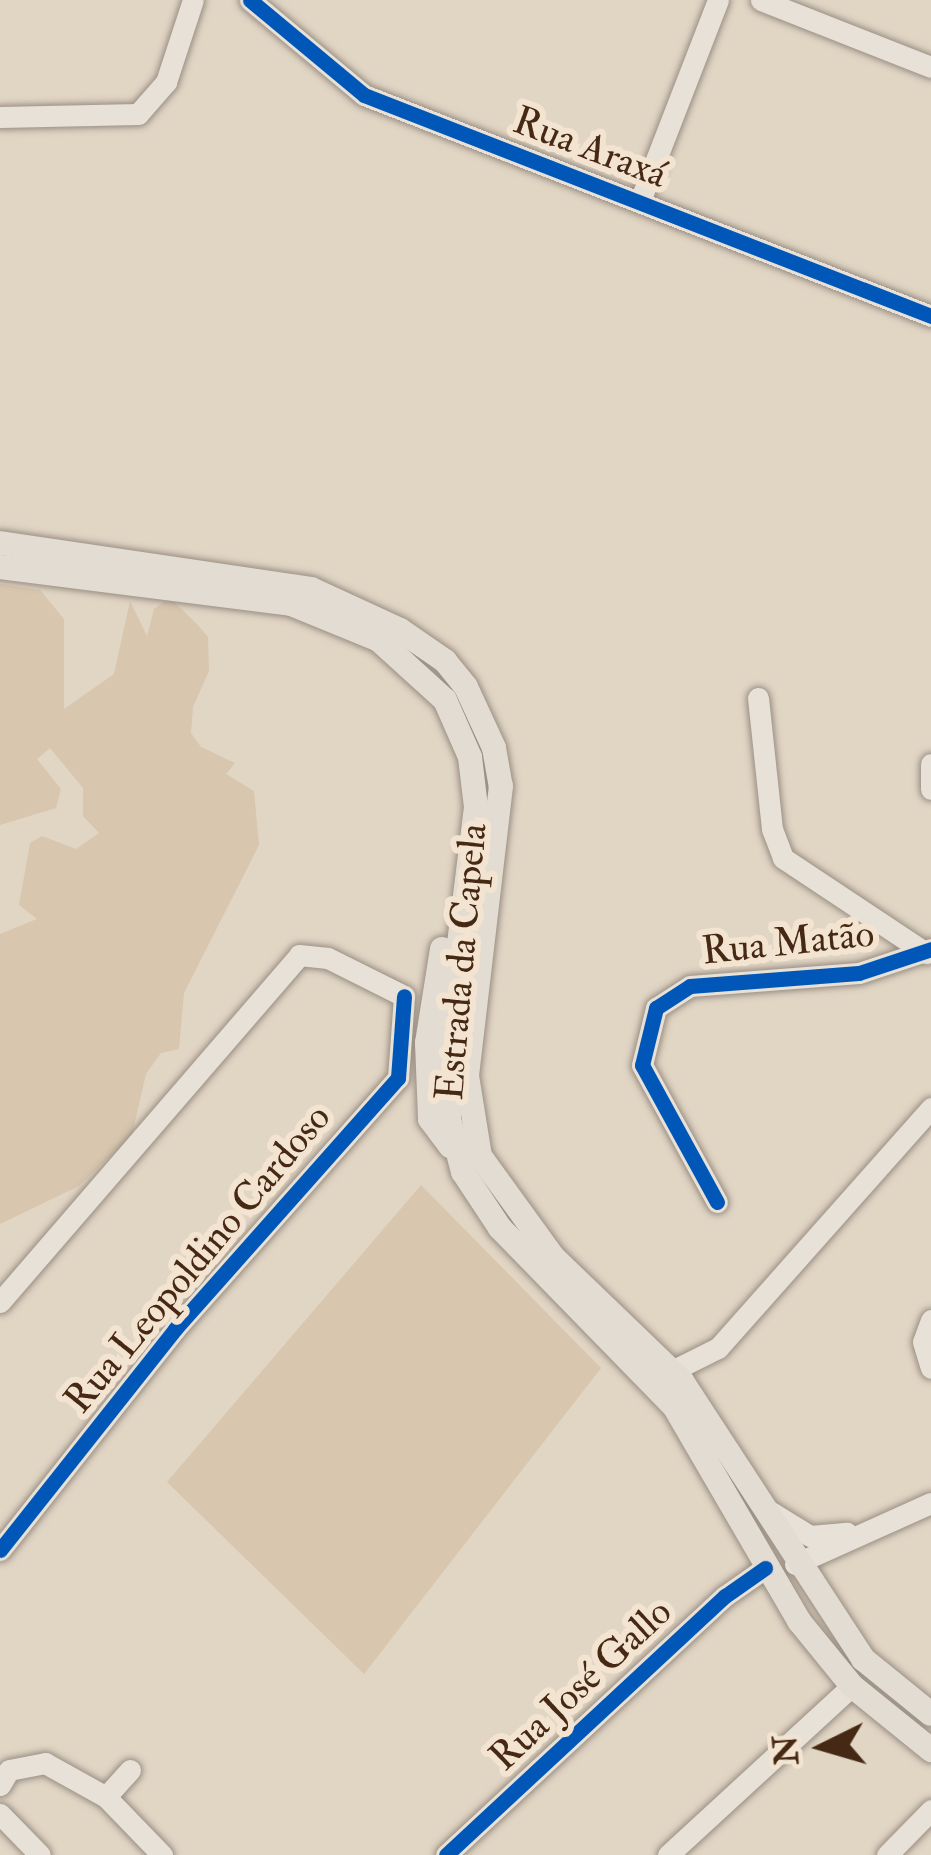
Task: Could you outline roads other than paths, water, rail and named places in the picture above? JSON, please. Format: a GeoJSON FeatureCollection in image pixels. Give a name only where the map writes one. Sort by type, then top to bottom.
{"type":"FeatureCollection","features":[{"type":"Feature","properties":{"kind":"main road","name":"Estrada da Capela"},"geometry":{"type":"LineString","coordinates":[[0,543],[199,566],[311,589],[363,608],[445,661],[483,719],[501,785],[469,927],[447,1089],[457,1152],[478,1202],[674,1406],[765,1568],[853,1686],[931,1750]]}},
{"type":"Feature","properties":{"kind":"main road","name":"Estrada da Capela"},"geometry":{"type":"LineString","coordinates":[[0,567],[227,591],[343,620],[379,640],[445,700],[470,757],[476,807],[467,1076],[480,1156],[553,1257],[672,1371],[795,1564],[863,1659],[931,1714]]}},
{"type":"Feature","properties":{"kind":"main road"},"geometry":{"type":"LineString","coordinates":[[457,1152],[430,1119],[427,1043],[450,914],[469,927]]}},
{"type":"Feature","properties":{"kind":"street"},"geometry":{"type":"LineString","coordinates":[[0,117],[138,114],[166,82],[193,0]]}},
{"type":"Feature","properties":{"kind":"street","name":"Rua Araxá"},"geometry":{"type":"LineString","coordinates":[[250,0],[364,94],[931,316]]}},
{"type":"Feature","properties":{"kind":"street"},"geometry":{"type":"LineString","coordinates":[[640,201],[718,0]]}},
{"type":"Feature","properties":{"kind":"street"},"geometry":{"type":"LineString","coordinates":[[761,0],[931,67]]}},
{"type":"Feature","properties":{"kind":"street"},"geometry":{"type":"LineString","coordinates":[[758,698],[772,830],[783,858],[929,951]]}},
{"type":"Feature","properties":{"kind":"street"},"geometry":{"type":"LineString","coordinates":[[931,764],[931,789]]}},
{"type":"Feature","properties":{"kind":"street","name":"Rua Matão"},"geometry":{"type":"LineString","coordinates":[[717,1202],[642,1064],[656,1008],[690,986],[860,973],[929,951]]}},
{"type":"Feature","properties":{"kind":"street"},"geometry":{"type":"LineString","coordinates":[[0,1302],[299,956],[328,958],[404,996]]}},
{"type":"Feature","properties":{"kind":"street"},"geometry":{"type":"LineString","coordinates":[[404,996],[436,982]]}},
{"type":"Feature","properties":{"kind":"street"},"geometry":{"type":"LineString","coordinates":[[404,996],[398,1078],[429,1102]]}},
{"type":"Feature","properties":{"kind":"street","name":"Rua Leopoldino Cardoso"},"geometry":{"type":"LineString","coordinates":[[0,1550],[175,1329],[398,1078]]}},
{"type":"Feature","properties":{"kind":"street"},"geometry":{"type":"LineString","coordinates":[[672,1371],[718,1348],[931,1108]]}},
{"type":"Feature","properties":{"kind":"street"},"geometry":{"type":"LineString","coordinates":[[931,1320],[923,1342],[931,1368]]}},
{"type":"Feature","properties":{"kind":"street"},"geometry":{"type":"LineString","coordinates":[[795,1564],[931,1503]]}},
{"type":"Feature","properties":{"kind":"street"},"geometry":{"type":"LineString","coordinates":[[760,1505],[810,1536],[888,1522]]}},
{"type":"Feature","properties":{"kind":"street","name":"Rua José Gallo"},"geometry":{"type":"LineString","coordinates":[[446,1855],[725,1596],[765,1568]]}},
{"type":"Feature","properties":{"kind":"street"},"geometry":{"type":"LineString","coordinates":[[668,1855],[853,1686]]}},
{"type":"Feature","properties":{"kind":"street"},"geometry":{"type":"LineString","coordinates":[[0,1784],[9,1770],[45,1763],[106,1797],[162,1855]]}},
{"type":"Feature","properties":{"kind":"street"},"geometry":{"type":"LineString","coordinates":[[106,1797],[130,1770]]}},
{"type":"Feature","properties":{"kind":"street"},"geometry":{"type":"LineString","coordinates":[[902,1850],[931,1810]]}},
{"type":"Feature","properties":{"kind":"street"},"geometry":{"type":"LineString","coordinates":[[0,1814],[40,1855]]}}]}
